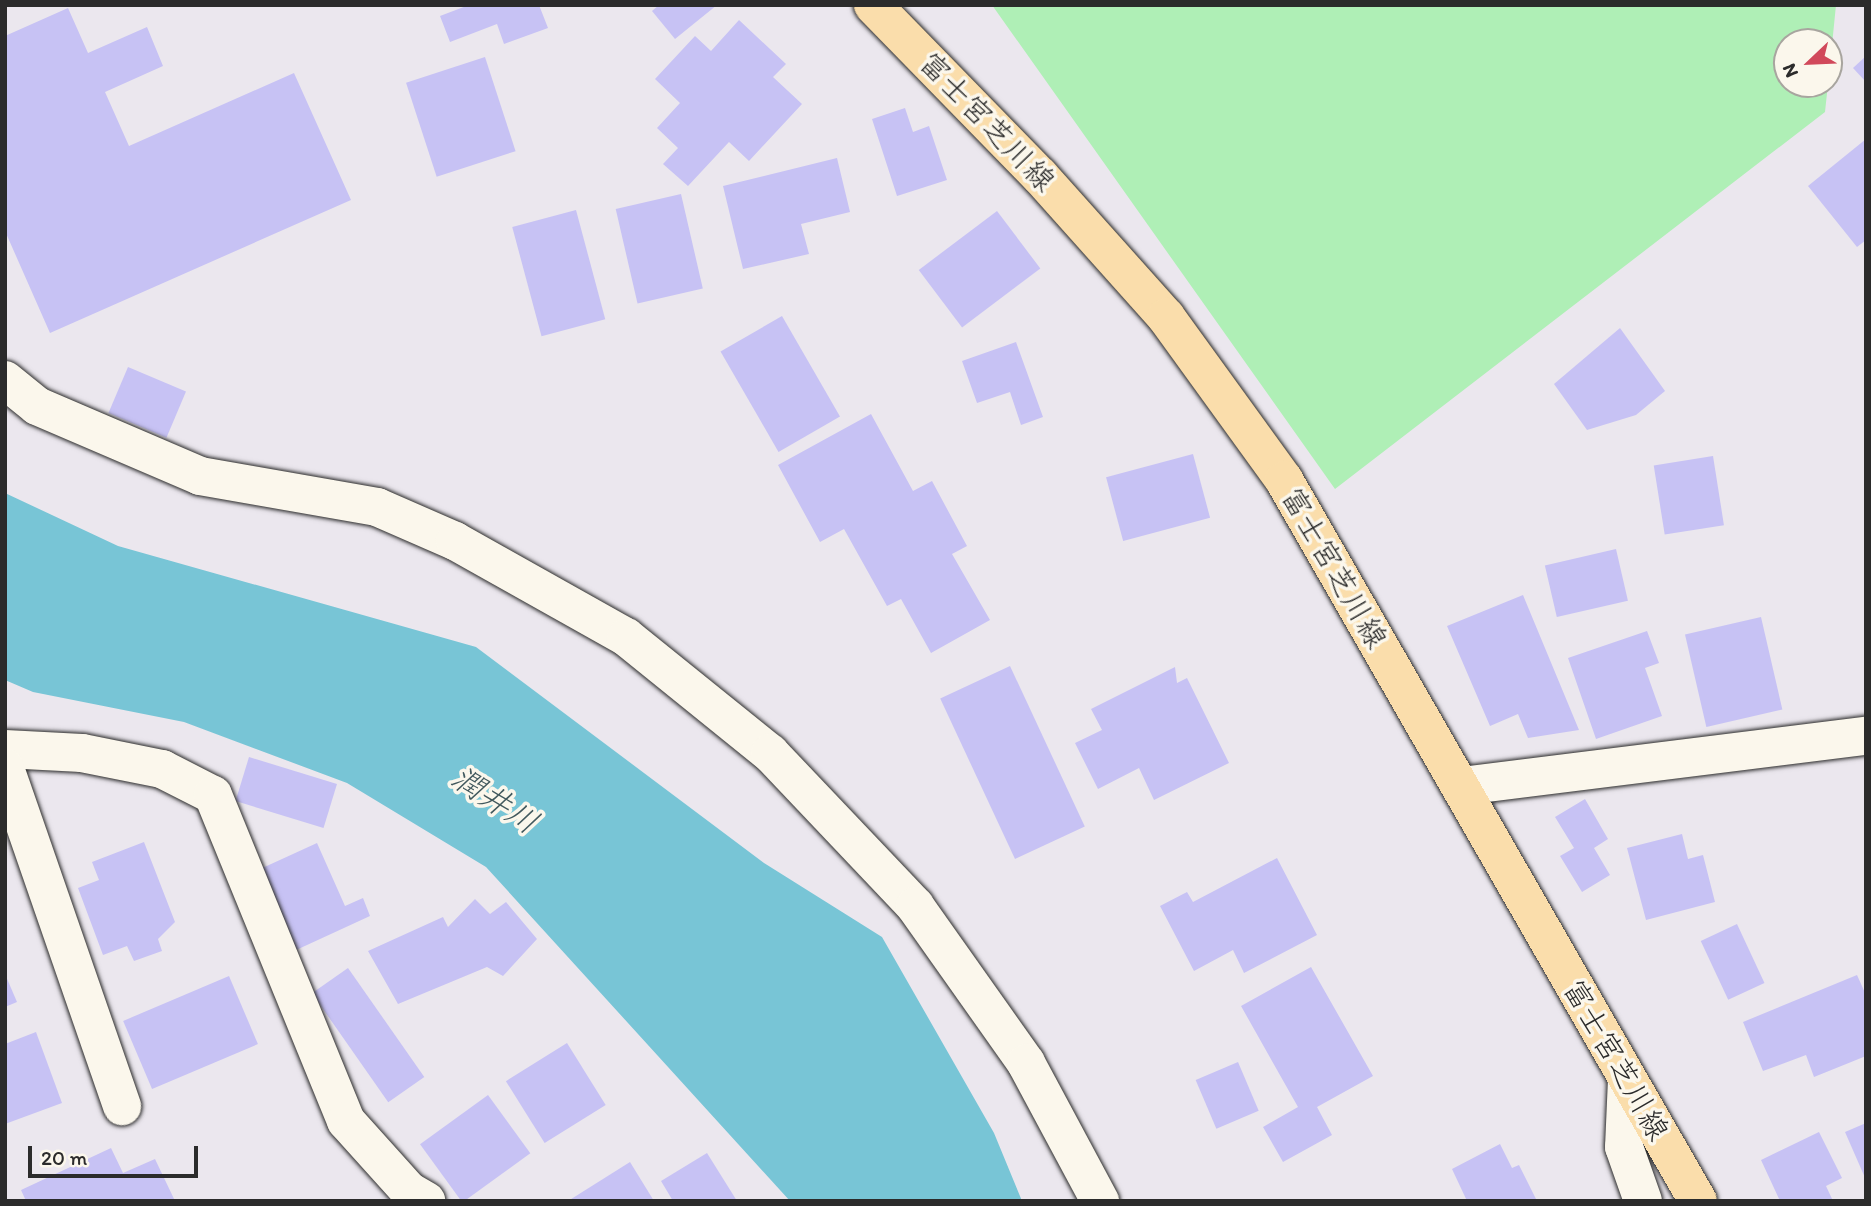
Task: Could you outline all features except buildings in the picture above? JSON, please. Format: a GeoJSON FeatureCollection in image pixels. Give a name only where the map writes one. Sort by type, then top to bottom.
{"type":"FeatureCollection","features":[{"type":"Feature","properties":{"kind":"main road","name":"富士宮芝川線"},"geometry":{"type":"LineString","coordinates":[[873,5],[1040,176],[1166,317],[1284,480],[1698,1201]]}},
{"type":"Feature","properties":{"kind":"street"},"geometry":{"type":"LineString","coordinates":[[5,380],[37,406],[200,476],[377,507],[455,541],[626,637],[770,753],[915,906],[1026,1063],[1100,1201]]}},
{"type":"Feature","properties":{"kind":"street"},"geometry":{"type":"LineString","coordinates":[[1462,786],[1866,736]]}},
{"type":"Feature","properties":{"kind":"street"},"geometry":{"type":"LineString","coordinates":[[5,750],[82,753],[162,769],[213,795],[346,1121],[409,1191],[426,1201]]}},
{"type":"Feature","properties":{"kind":"street"},"geometry":{"type":"LineString","coordinates":[[5,768],[122,1105]]}},
{"type":"Feature","properties":{"kind":"street"},"geometry":{"type":"LineString","coordinates":[[1627,1079],[1624,1147],[1643,1201]]}},
{"type":"Feature","properties":{"kind":"green space"},"geometry":{"type":"Polygon","coordinates":[[[992,5],[1836,5],[1834,28],[1773,28],[1773,98],[1826,98],[1825,112],[1335,489],[992,5]]]}},
{"type":"Feature","properties":{"kind":"water","name":"潤井川"},"geometry":{"type":"Polygon","coordinates":[[[5,493],[118,546],[476,647],[764,863],[882,937],[994,1133],[1022,1201],[790,1201],[486,867],[347,783],[184,722],[33,692],[5,680],[5,493]]]}}]}
